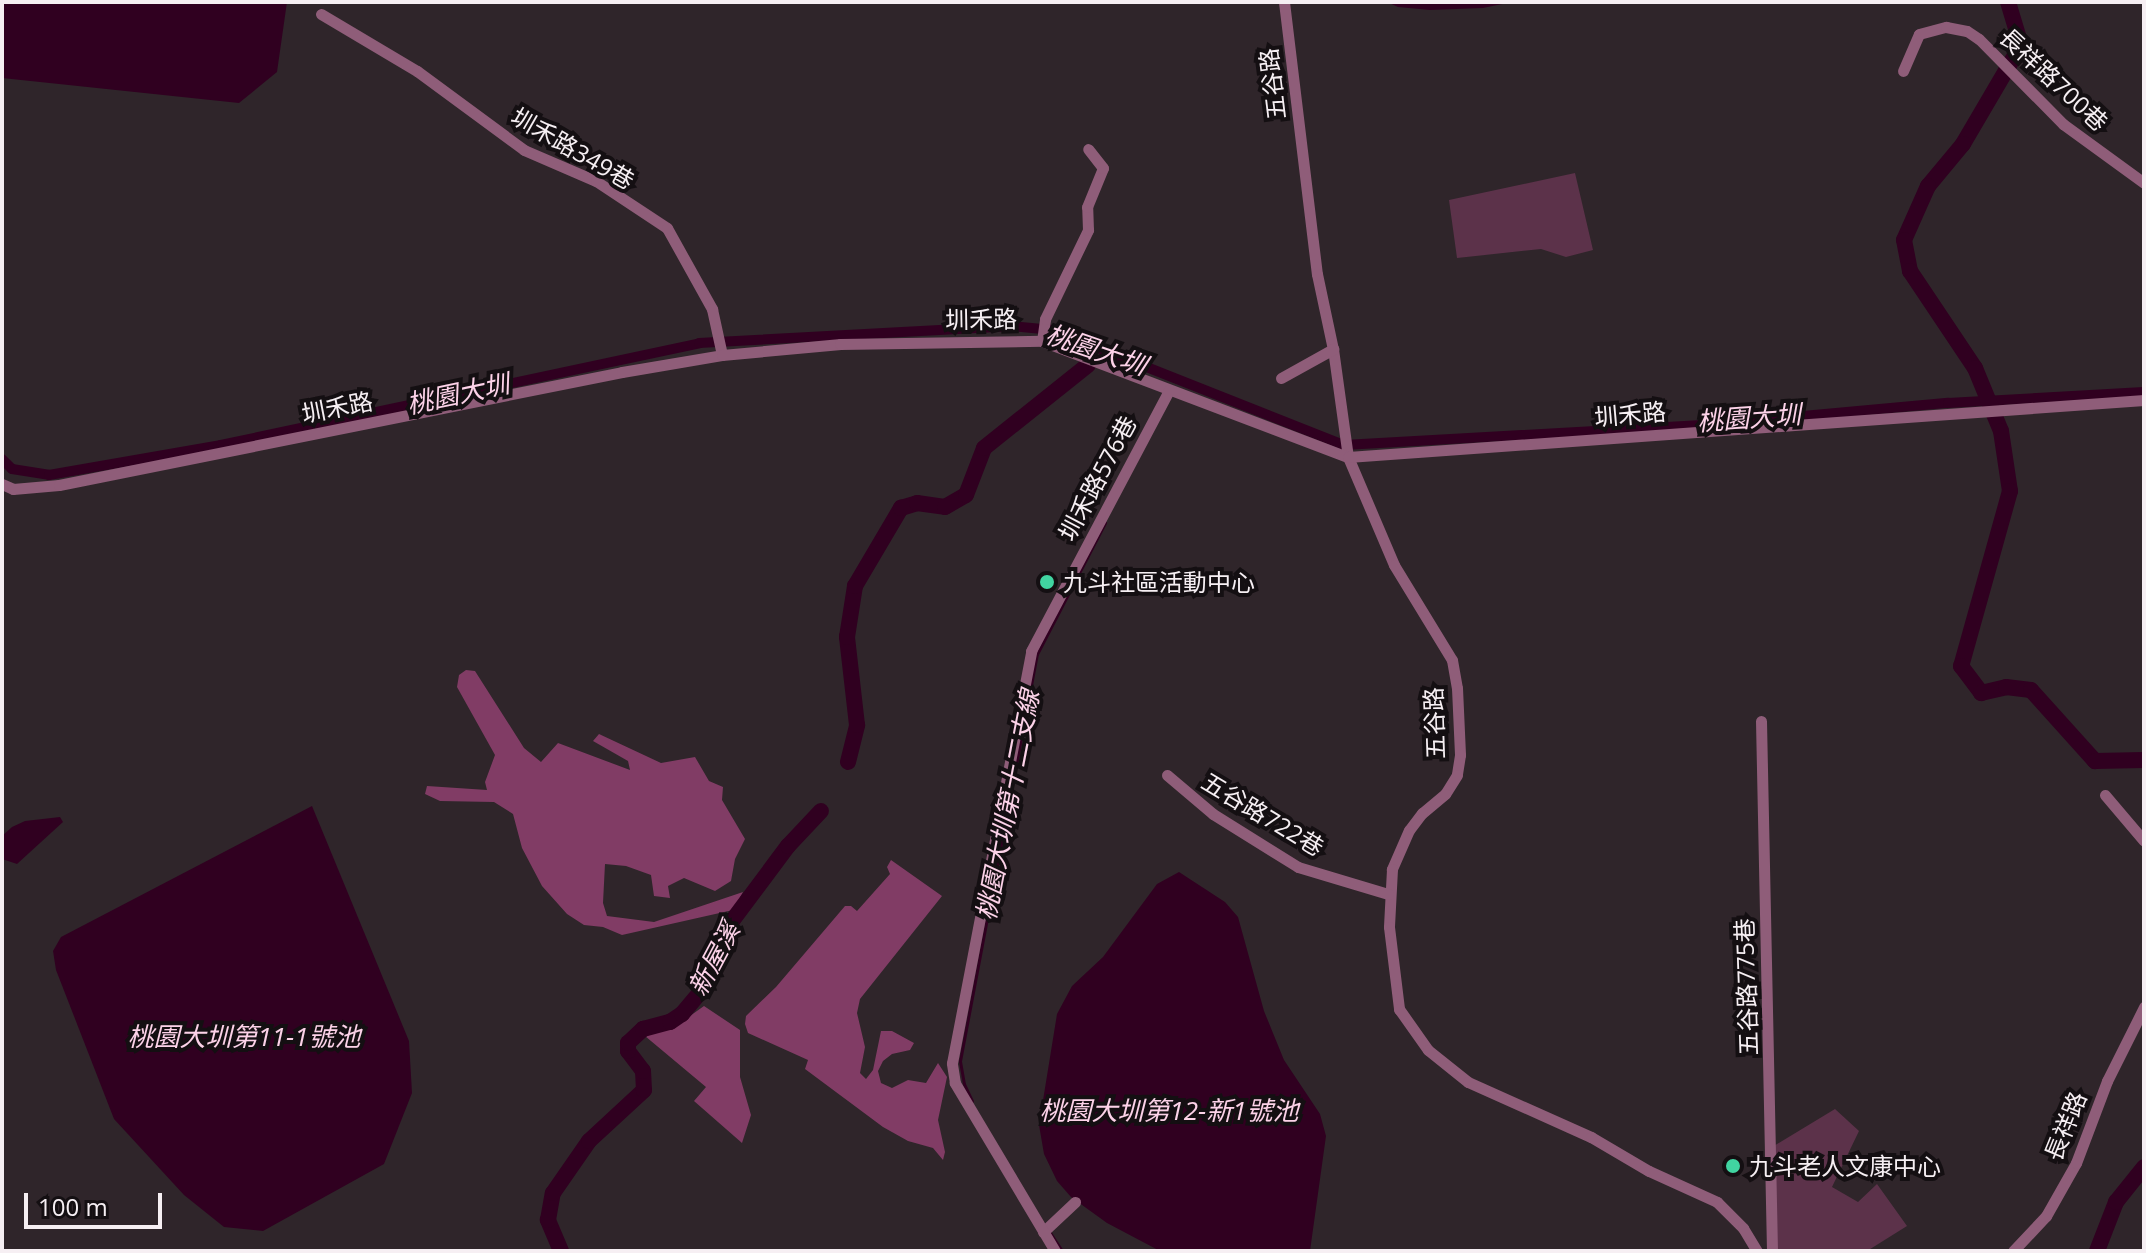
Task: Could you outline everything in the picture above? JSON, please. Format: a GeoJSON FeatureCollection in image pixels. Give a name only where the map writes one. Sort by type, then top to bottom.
{"type":"FeatureCollection","features":[{"type":"Feature","properties":{"kind":"street","name":"五谷路"},"geometry":{"type":"LineString","coordinates":[[1284,2],[1317,274],[1333,349],[1347,451],[1394,565],[1452,660],[1457,688],[1460,755],[1457,775],[1445,794],[1422,813],[1409,830],[1392,869],[1388,894],[1397,999],[1415,1034],[1428,1050],[1468,1082],[1591,1137],[1649,1171],[1717,1202],[1743,1228],[1757,1251]]}},
{"type":"Feature","properties":{"kind":"street","name":"圳禾路349巷"},"geometry":{"type":"LineString","coordinates":[[321,14],[417,71],[524,150],[596,181],[667,228],[712,309],[722,352]]}},
{"type":"Feature","properties":{"kind":"street","name":"長祥路700巷"},"geometry":{"type":"LineString","coordinates":[[1903,71],[1919,34],[1946,27],[1967,31],[2063,124],[2144,183]]}},
{"type":"Feature","properties":{"kind":"street"},"geometry":{"type":"LineString","coordinates":[[1042,339],[1043,323],[1088,230],[1087,207],[1103,168],[1088,149]]}},
{"type":"Feature","properties":{"kind":"street","name":"圳禾路"},"geometry":{"type":"LineString","coordinates":[[2,484],[13,489],[59,485],[722,352],[840,344],[1042,339],[1169,390],[1347,451],[2144,400]]}},
{"type":"Feature","properties":{"kind":"street"},"geometry":{"type":"LineString","coordinates":[[1281,378],[1333,349]]}},
{"type":"Feature","properties":{"kind":"street","name":"圳禾路576巷"},"geometry":{"type":"LineString","coordinates":[[1055,1251],[955,1083],[952,1063],[956,1029],[1031,651],[1169,390]]}},
{"type":"Feature","properties":{"kind":"street","name":"五谷路775巷"},"geometry":{"type":"LineString","coordinates":[[1761,721],[1772,1251]]}},
{"type":"Feature","properties":{"kind":"street","name":"五谷路722巷"},"geometry":{"type":"LineString","coordinates":[[1167,775],[1213,814],[1298,867],[1388,894]]}},
{"type":"Feature","properties":{"kind":"street"},"geometry":{"type":"LineString","coordinates":[[2105,795],[2144,841]]}},
{"type":"Feature","properties":{"kind":"street","name":"長祥路"},"geometry":{"type":"LineString","coordinates":[[2013,1251],[2046,1216],[2076,1163],[2107,1081],[2144,1007]]}},
{"type":"Feature","properties":{"kind":"street"},"geometry":{"type":"LineString","coordinates":[[1043,1232],[1075,1202]]}},
{"type":"Feature","properties":{"kind":"shaded area"},"geometry":{"type":"Polygon","coordinates":[[[1575,173],[1593,250],[1566,257],[1541,249],[1457,258],[1449,200],[1575,173]]]}},
{"type":"Feature","properties":{"kind":"shaded area"},"geometry":{"type":"Polygon","coordinates":[[[466,670],[475,671],[524,748],[541,762],[558,743],[630,770],[628,761],[593,741],[599,734],[661,763],[695,757],[709,781],[723,787],[722,800],[745,839],[735,859],[731,881],[715,891],[684,878],[668,886],[670,898],[654,896],[651,875],[626,866],[605,864],[603,903],[607,916],[654,922],[743,892],[733,910],[622,935],[603,927],[584,925],[567,914],[542,886],[522,848],[513,814],[494,802],[440,801],[425,794],[427,786],[487,790],[485,782],[495,755],[457,687],[459,675],[466,670]]]}},
{"type":"Feature","properties":{"kind":"shaded area"},"geometry":{"type":"Polygon","coordinates":[[[891,860],[942,896],[860,999],[857,1013],[865,1047],[860,1073],[866,1079],[873,1070],[881,1031],[892,1031],[914,1043],[910,1050],[892,1054],[883,1061],[878,1071],[881,1083],[892,1088],[908,1080],[926,1083],[938,1063],[947,1077],[938,1120],[945,1152],[943,1160],[933,1148],[908,1141],[883,1127],[805,1069],[808,1060],[748,1033],[745,1024],[746,1016],[776,987],[845,906],[857,911],[890,874],[887,867],[891,860]]]}},
{"type":"Feature","properties":{"kind":"shaded area"},"geometry":{"type":"Polygon","coordinates":[[[704,1006],[740,1030],[740,1077],[751,1115],[742,1143],[694,1101],[706,1087],[645,1036],[673,1028],[704,1006]]]}},
{"type":"Feature","properties":{"kind":"shaded area"},"geometry":{"type":"Polygon","coordinates":[[[1835,1109],[1859,1131],[1832,1187],[1858,1202],[1877,1184],[1907,1226],[1867,1251],[1777,1251],[1772,1147],[1835,1109]]]}},
{"type":"Feature","properties":{"kind":"water"},"geometry":{"type":"Polygon","coordinates":[[[2,2],[287,2],[277,72],[239,103],[2,78],[2,2]]]}},
{"type":"Feature","properties":{"kind":"water"},"geometry":{"type":"Polygon","coordinates":[[[1387,2],[1512,2],[1483,8],[1430,10],[1398,7],[1387,2]]]}},
{"type":"Feature","properties":{"kind":"water","name":"桃園大圳第11-1號池"},"geometry":{"type":"Polygon","coordinates":[[[312,806],[409,1041],[412,1093],[384,1164],[263,1231],[224,1227],[184,1195],[114,1119],[56,970],[53,951],[61,937],[312,806]]]}},
{"type":"Feature","properties":{"kind":"water"},"geometry":{"type":"Polygon","coordinates":[[[60,817],[63,822],[17,864],[2,859],[2,836],[12,827],[25,821],[60,817]]]}},
{"type":"Feature","properties":{"kind":"water","name":"桃園大圳第12-新1號池"},"geometry":{"type":"Polygon","coordinates":[[[1179,872],[1225,902],[1238,917],[1264,1011],[1284,1060],[1320,1114],[1326,1136],[1310,1251],[1160,1251],[1107,1223],[1071,1197],[1057,1181],[1044,1154],[1039,1125],[1057,1014],[1072,986],[1103,957],[1157,884],[1179,872]]]}},
{"type":"Feature","properties":{"kind":"waterway"},"geometry":{"type":"LineString","coordinates":[[2008,2],[2021,45],[1963,144],[1928,186],[1904,240],[1910,271],[1975,368],[2001,431],[2010,491],[1961,666],[1981,693],[2006,687],[2031,690],[2095,761],[2144,760]]}},
{"type":"Feature","properties":{"kind":"waterway","name":"桃園大圳"},"geometry":{"type":"LineString","coordinates":[[2,459],[12,469],[49,475],[221,445],[699,343],[1010,326],[1053,330],[1344,445],[1715,424],[1948,403],[2144,392]]}},
{"type":"Feature","properties":{"kind":"waterway","name":"新屋溪"},"geometry":{"type":"LineString","coordinates":[[848,762],[857,725],[847,637],[855,586],[901,508],[917,503],[945,507],[966,495],[984,448],[1088,365]]}},
{"type":"Feature","properties":{"kind":"waterway","name":"桃園大圳第十二支線"},"geometry":{"type":"LineString","coordinates":[[972,1101],[964,1084],[960,1061],[1037,654],[1105,523]]}},
{"type":"Feature","properties":{"kind":"waterway","name":"新屋溪"},"geometry":{"type":"LineString","coordinates":[[561,1251],[548,1220],[553,1193],[589,1141],[644,1090],[643,1071],[628,1051],[628,1043],[643,1029],[670,1022],[682,1014],[703,989],[732,921],[788,846],[821,811]]}},
{"type":"Feature","properties":{"kind":"waterway"},"geometry":{"type":"LineString","coordinates":[[2097,1251],[2116,1202],[2144,1167]]}},
{"type":"Feature","properties":{"kind":"waterway","name":"桃園大圳第十二支線"},"geometry":{"type":"LineString","coordinates":[[1049,1231],[1062,1251]]}},
{"type":"Feature","properties":{"kind":"place","name":"九斗社區活動中心"},"geometry":{"type":"Point","coordinates":[1047,582]}},
{"type":"Feature","properties":{"kind":"place","name":"九斗老人文康中心"},"geometry":{"type":"Point","coordinates":[1733,1166]}}]}
